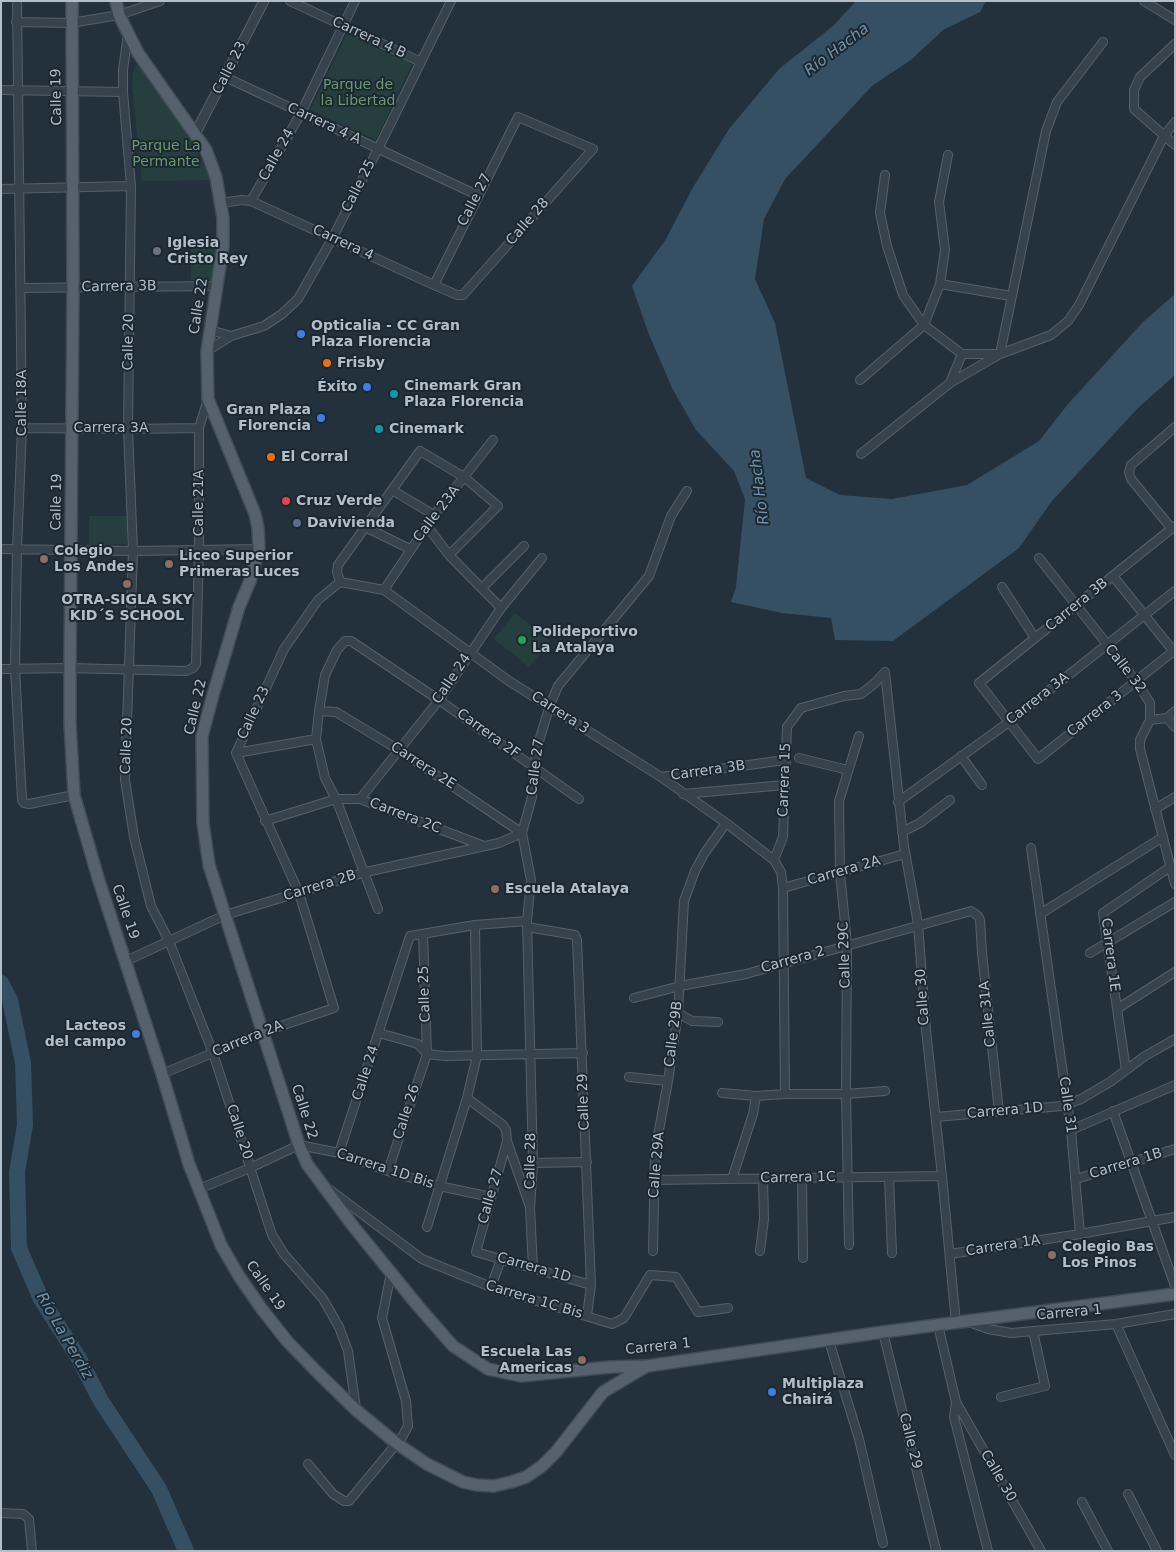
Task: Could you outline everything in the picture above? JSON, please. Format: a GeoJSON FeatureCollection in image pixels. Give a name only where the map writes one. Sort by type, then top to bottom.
{"type":"FeatureCollection","features":[{"type":"Feature","properties":{"kind":"main road","name":"Calle 19"},"geometry":{"type":"LineString","coordinates":[[72,1],[73,428],[70,723],[74,795],[99,881],[162,1074],[189,1164],[221,1245],[250,1292],[286,1341],[356,1410],[396,1443],[427,1464],[463,1482],[494,1486],[526,1477],[542,1466],[556,1452],[603,1392],[646,1366]]}},
{"type":"Feature","properties":{"kind":"main road","name":"Calle 22"},"geometry":{"type":"LineString","coordinates":[[116,1],[119,15],[138,53],[206,150],[216,177],[221,204],[223,246],[207,351],[208,399],[255,514],[258,528],[259,549],[250,581],[239,607],[202,736],[203,823],[209,864],[298,1145],[322,1184],[391,1273]]}},
{"type":"Feature","properties":{"kind":"main road","name":"Carrera 1"},"geometry":{"type":"LineString","coordinates":[[391,1273],[453,1346],[488,1369],[521,1376],[610,1366],[646,1366],[883,1332],[1175,1294]]}},
{"type":"Feature","properties":{"kind":"street","name":"Calle 18A"},"geometry":{"type":"LineString","coordinates":[[17,1],[22,428],[15,668],[22,800],[24,803],[29,804],[74,795]]}},
{"type":"Feature","properties":{"kind":"street"},"geometry":{"type":"LineString","coordinates":[[16,22],[71,23],[119,15],[160,1]]}},
{"type":"Feature","properties":{"kind":"street","name":"Calle 23"},"geometry":{"type":"LineString","coordinates":[[195,134],[264,1]]}},
{"type":"Feature","properties":{"kind":"street","name":"Carrera 4 B"},"geometry":{"type":"LineString","coordinates":[[290,1],[421,62]]}},
{"type":"Feature","properties":{"kind":"street","name":"Calle 24"},"geometry":{"type":"LineString","coordinates":[[252,201],[301,113],[355,1]]}},
{"type":"Feature","properties":{"kind":"street","name":"Calle 25"},"geometry":{"type":"LineString","coordinates":[[207,351],[231,336],[264,326],[282,314],[298,299],[332,239],[451,1]]}},
{"type":"Feature","properties":{"kind":"street"},"geometry":{"type":"LineString","coordinates":[[1144,1],[1175,20]]}},
{"type":"Feature","properties":{"kind":"street","name":"Calle 20"},"geometry":{"type":"LineString","coordinates":[[128,34],[123,70],[123,92],[130,186],[128,429],[133,550],[126,780],[134,836],[152,906],[169,940],[213,1053],[272,1235],[284,1254],[323,1299],[339,1327],[348,1351],[356,1410]]}},
{"type":"Feature","properties":{"kind":"street"},"geometry":{"type":"LineString","coordinates":[[1000,354],[1046,131],[1058,102],[1103,42]]}},
{"type":"Feature","properties":{"kind":"street"},"geometry":{"type":"LineString","coordinates":[[1175,44],[1140,77],[1134,90],[1134,110],[1175,145]]}},
{"type":"Feature","properties":{"kind":"street","name":"Carrera 4 A"},"geometry":{"type":"LineString","coordinates":[[225,77],[477,196]]}},
{"type":"Feature","properties":{"kind":"street"},"geometry":{"type":"LineString","coordinates":[[1,90],[123,92]]}},
{"type":"Feature","properties":{"kind":"street","name":"Calle 27"},"geometry":{"type":"LineString","coordinates":[[434,284],[518,117],[593,149]]}},
{"type":"Feature","properties":{"kind":"street"},"geometry":{"type":"LineString","coordinates":[[861,454],[950,384],[1000,354],[1051,335],[1068,320],[1079,305],[1164,136],[1175,122]]}},
{"type":"Feature","properties":{"kind":"street","name":"Calle 28"},"geometry":{"type":"LineString","coordinates":[[463,295],[593,149]]}},
{"type":"Feature","properties":{"kind":"street"},"geometry":{"type":"LineString","coordinates":[[860,380],[924,325],[940,284],[945,250],[939,202],[948,154]]}},
{"type":"Feature","properties":{"kind":"street"},"geometry":{"type":"LineString","coordinates":[[885,175],[880,213],[887,246],[903,295],[924,325],[962,354],[1000,354]]}},
{"type":"Feature","properties":{"kind":"street"},"geometry":{"type":"LineString","coordinates":[[1,189],[130,186]]}},
{"type":"Feature","properties":{"kind":"street","name":"Carrera 4"},"geometry":{"type":"LineString","coordinates":[[221,204],[242,200],[252,201],[332,239],[463,295]]}},
{"type":"Feature","properties":{"kind":"street"},"geometry":{"type":"LineString","coordinates":[[940,284],[1011,296]]}},
{"type":"Feature","properties":{"kind":"street","name":"Carrera 3B"},"geometry":{"type":"LineString","coordinates":[[21,288],[218,286]]}},
{"type":"Feature","properties":{"kind":"street"},"geometry":{"type":"LineString","coordinates":[[210,330],[231,336]]}},
{"type":"Feature","properties":{"kind":"street"},"geometry":{"type":"LineString","coordinates":[[950,384],[962,354]]}},
{"type":"Feature","properties":{"kind":"street","name":"Calle 21A"},"geometry":{"type":"LineString","coordinates":[[130,671],[186,671],[193,668],[196,660],[199,550],[199,428],[208,399]]}},
{"type":"Feature","properties":{"kind":"street"},"geometry":{"type":"LineString","coordinates":[[1173,527],[1131,479],[1129,472],[1131,465],[1175,427]]}},
{"type":"Feature","properties":{"kind":"street","name":"Carrera 3A"},"geometry":{"type":"LineString","coordinates":[[22,428],[199,428]]}},
{"type":"Feature","properties":{"kind":"street","name":"Calle 23A"},"geometry":{"type":"LineString","coordinates":[[384,590],[434,515],[493,440]]}},
{"type":"Feature","properties":{"kind":"street"},"geometry":{"type":"LineString","coordinates":[[340,582],[337,572],[338,564],[420,451],[464,477],[498,506],[450,556]]}},
{"type":"Feature","properties":{"kind":"street"},"geometry":{"type":"LineString","coordinates":[[392,490],[434,515]]}},
{"type":"Feature","properties":{"kind":"street","name":"Calle 27"},"geometry":{"type":"LineString","coordinates":[[530,1054],[527,924],[531,880],[522,833],[532,797],[536,751],[558,686],[649,576],[670,516],[687,491]]}},
{"type":"Feature","properties":{"kind":"street"},"geometry":{"type":"LineString","coordinates":[[427,526],[450,556],[501,608]]}},
{"type":"Feature","properties":{"kind":"street"},"geometry":{"type":"LineString","coordinates":[[365,527],[410,550]]}},
{"type":"Feature","properties":{"kind":"street","name":"Carrera 3B"},"geometry":{"type":"LineString","coordinates":[[1009,722],[979,684],[1173,527]]}},
{"type":"Feature","properties":{"kind":"street"},"geometry":{"type":"LineString","coordinates":[[482,588],[524,546]]}},
{"type":"Feature","properties":{"kind":"street"},"geometry":{"type":"LineString","coordinates":[[1,549],[259,549]]}},
{"type":"Feature","properties":{"kind":"street","name":"Calle 24"},"geometry":{"type":"LineString","coordinates":[[360,799],[439,700],[501,608],[542,558]]}},
{"type":"Feature","properties":{"kind":"street","name":"Calle 32"},"geometry":{"type":"LineString","coordinates":[[1039,558],[1136,681],[1150,703],[1150,720]]}},
{"type":"Feature","properties":{"kind":"street"},"geometry":{"type":"LineString","coordinates":[[1113,576],[1174,651]]}},
{"type":"Feature","properties":{"kind":"street","name":"Calle 23"},"geometry":{"type":"LineString","coordinates":[[334,1008],[299,893],[236,753],[284,649],[318,600],[340,582]]}},
{"type":"Feature","properties":{"kind":"street","name":"Carrera 3"},"geometry":{"type":"LineString","coordinates":[[340,582],[384,590],[509,680],[661,778],[726,823],[774,860]]}},
{"type":"Feature","properties":{"kind":"street"},"geometry":{"type":"LineString","coordinates":[[1002,587],[1035,638]]}},
{"type":"Feature","properties":{"kind":"street","name":"Carrera 3A"},"geometry":{"type":"LineString","coordinates":[[898,802],[1009,722],[1175,591]]}},
{"type":"Feature","properties":{"kind":"street","name":"Carrera 2F"},"geometry":{"type":"LineString","coordinates":[[319,711],[326,675],[338,650],[345,641],[351,641],[439,700],[579,799]]}},
{"type":"Feature","properties":{"kind":"street","name":"Carrera 3"},"geometry":{"type":"LineString","coordinates":[[1009,722],[1038,759],[1174,651]]}},
{"type":"Feature","properties":{"kind":"street"},"geometry":{"type":"LineString","coordinates":[[1,669],[70,668],[130,671]]}},
{"type":"Feature","properties":{"kind":"street","name":"Carrera 15"},"geometry":{"type":"LineString","coordinates":[[774,860],[783,837],[787,727],[801,708],[844,696],[861,694],[875,684],[885,672]]}},
{"type":"Feature","properties":{"kind":"street","name":"Calle 30"},"geometry":{"type":"LineString","coordinates":[[885,672],[898,802],[905,854],[918,924],[926,1030],[956,1323]]}},
{"type":"Feature","properties":{"kind":"street"},"geometry":{"type":"LineString","coordinates":[[319,711],[316,739],[325,778],[336,799],[366,872],[378,909]]}},
{"type":"Feature","properties":{"kind":"street","name":"Carrera 2E"},"geometry":{"type":"LineString","coordinates":[[319,711],[336,712],[399,750],[522,833]]}},
{"type":"Feature","properties":{"kind":"street"},"geometry":{"type":"LineString","coordinates":[[1175,711],[1166,718],[1150,720],[1140,740],[1140,749],[1155,808],[1163,837],[1171,855],[1170,867],[1175,884]]}},
{"type":"Feature","properties":{"kind":"street"},"geometry":{"type":"LineString","coordinates":[[1166,718],[1175,727]]}},
{"type":"Feature","properties":{"kind":"street","name":"Calle 29C"},"geometry":{"type":"LineString","coordinates":[[848,1177],[846,1094],[847,944],[840,873],[838,801],[859,736]]}},
{"type":"Feature","properties":{"kind":"street"},"geometry":{"type":"LineString","coordinates":[[236,753],[316,739]]}},
{"type":"Feature","properties":{"kind":"street"},"geometry":{"type":"LineString","coordinates":[[961,756],[982,785]]}},
{"type":"Feature","properties":{"kind":"street"},"geometry":{"type":"LineString","coordinates":[[799,758],[848,770]]}},
{"type":"Feature","properties":{"kind":"street","name":"Carrera 3B"},"geometry":{"type":"LineString","coordinates":[[661,778],[785,760]]}},
{"type":"Feature","properties":{"kind":"street"},"geometry":{"type":"LineString","coordinates":[[683,794],[785,785]]}},
{"type":"Feature","properties":{"kind":"street"},"geometry":{"type":"LineString","coordinates":[[1155,808],[1175,797]]}},
{"type":"Feature","properties":{"kind":"street","name":"Carrera 2C"},"geometry":{"type":"LineString","coordinates":[[265,821],[336,799],[360,799],[485,846]]}},
{"type":"Feature","properties":{"kind":"street"},"geometry":{"type":"LineString","coordinates":[[902,832],[920,823],[950,800]]}},
{"type":"Feature","properties":{"kind":"street"},"geometry":{"type":"LineString","coordinates":[[680,986],[684,901],[695,870],[726,823]]}},
{"type":"Feature","properties":{"kind":"street","name":"Carrera 2B"},"geometry":{"type":"LineString","coordinates":[[126,961],[225,915],[366,872],[498,843],[522,833]]}},
{"type":"Feature","properties":{"kind":"street"},"geometry":{"type":"LineString","coordinates":[[1030,848],[1040,914],[1163,837]]}},
{"type":"Feature","properties":{"kind":"street","name":"Carrera 2A"},"geometry":{"type":"LineString","coordinates":[[783,888],[905,854]]}},
{"type":"Feature","properties":{"kind":"street"},"geometry":{"type":"LineString","coordinates":[[774,860],[781,872],[783,888],[785,1094]]}},
{"type":"Feature","properties":{"kind":"street","name":"Carrera 1E"},"geometry":{"type":"LineString","coordinates":[[1170,867],[1103,912],[1117,1009],[1175,972]]}},
{"type":"Feature","properties":{"kind":"street"},"geometry":{"type":"LineString","coordinates":[[1090,953],[1175,902]]}},
{"type":"Feature","properties":{"kind":"street","name":"Carrera 2"},"geometry":{"type":"LineString","coordinates":[[634,998],[680,986],[746,974],[971,910],[978,916]]}},
{"type":"Feature","properties":{"kind":"street","name":"Calle 31"},"geometry":{"type":"LineString","coordinates":[[1040,914],[1068,1104],[1080,1234]]}},
{"type":"Feature","properties":{"kind":"street","name":"Calle 31A"},"geometry":{"type":"LineString","coordinates":[[978,916],[999,1112]]}},
{"type":"Feature","properties":{"kind":"street"},"geometry":{"type":"LineString","coordinates":[[423,934],[475,925],[527,924]]}},
{"type":"Feature","properties":{"kind":"street","name":"Calle 29"},"geometry":{"type":"LineString","coordinates":[[527,924],[575,935],[576,940],[591,1285],[587,1316]]}},
{"type":"Feature","properties":{"kind":"street"},"geometry":{"type":"LineString","coordinates":[[427,1226],[467,1098],[477,1056],[475,925]]}},
{"type":"Feature","properties":{"kind":"street","name":"Calle 24"},"geometry":{"type":"LineString","coordinates":[[339,1153],[410,936],[423,934]]}},
{"type":"Feature","properties":{"kind":"street","name":"Calle 25"},"geometry":{"type":"LineString","coordinates":[[423,934],[427,1054]]}},
{"type":"Feature","properties":{"kind":"street","name":"Calle 29B"},"geometry":{"type":"LineString","coordinates":[[668,1081],[680,986]]}},
{"type":"Feature","properties":{"kind":"street","name":"Carrera 2A"},"geometry":{"type":"LineString","coordinates":[[162,1074],[262,1032],[334,1008]]}},
{"type":"Feature","properties":{"kind":"street"},"geometry":{"type":"LineString","coordinates":[[1117,1009],[1126,1070]]}},
{"type":"Feature","properties":{"kind":"street"},"geometry":{"type":"LineString","coordinates":[[678,1013],[692,1020],[718,1022]]}},
{"type":"Feature","properties":{"kind":"street"},"geometry":{"type":"LineString","coordinates":[[379,1033],[418,1044],[427,1054],[445,1056],[582,1053]]}},
{"type":"Feature","properties":{"kind":"street","name":"Carrera 1D"},"geometry":{"type":"LineString","coordinates":[[936,1117],[1062,1106],[1081,1099],[1175,1039]]}},
{"type":"Feature","properties":{"kind":"street","name":"Calle 26"},"geometry":{"type":"LineString","coordinates":[[388,1171],[427,1054]]}},
{"type":"Feature","properties":{"kind":"street","name":"Calle 28"},"geometry":{"type":"LineString","coordinates":[[530,1054],[533,1163],[530,1208],[533,1268]]}},
{"type":"Feature","properties":{"kind":"street"},"geometry":{"type":"LineString","coordinates":[[629,1077],[668,1081]]}},
{"type":"Feature","properties":{"kind":"street","name":"Calle 29A"},"geometry":{"type":"LineString","coordinates":[[654,1250],[655,1152],[668,1081]]}},
{"type":"Feature","properties":{"kind":"street"},"geometry":{"type":"LineString","coordinates":[[1071,1130],[1175,1085]]}},
{"type":"Feature","properties":{"kind":"street"},"geometry":{"type":"LineString","coordinates":[[722,1093],[756,1096],[885,1091]]}},
{"type":"Feature","properties":{"kind":"street"},"geometry":{"type":"LineString","coordinates":[[732,1178],[753,1114],[756,1096]]}},
{"type":"Feature","properties":{"kind":"street"},"geometry":{"type":"LineString","coordinates":[[467,1098],[503,1125],[506,1130],[507,1142],[530,1208]]}},
{"type":"Feature","properties":{"kind":"street"},"geometry":{"type":"LineString","coordinates":[[1113,1111],[1175,1286]]}},
{"type":"Feature","properties":{"kind":"street","name":"Calle 27"},"geometry":{"type":"LineString","coordinates":[[476,1252],[507,1142]]}},
{"type":"Feature","properties":{"kind":"street"},"geometry":{"type":"LineString","coordinates":[[198,1189],[250,1168],[298,1145]]}},
{"type":"Feature","properties":{"kind":"street","name":"Carrera 1D Bis"},"geometry":{"type":"LineString","coordinates":[[298,1145],[339,1153],[388,1171],[439,1186],[490,1197]]}},
{"type":"Feature","properties":{"kind":"street","name":"Carrera 1B"},"geometry":{"type":"LineString","coordinates":[[1076,1179],[1175,1150]]}},
{"type":"Feature","properties":{"kind":"street"},"geometry":{"type":"LineString","coordinates":[[533,1163],[587,1162]]}},
{"type":"Feature","properties":{"kind":"street","name":"Carrera 1C"},"geometry":{"type":"LineString","coordinates":[[654,1180],[942,1176]]}},
{"type":"Feature","properties":{"kind":"street"},"geometry":{"type":"LineString","coordinates":[[848,1177],[849,1245]]}},
{"type":"Feature","properties":{"kind":"street"},"geometry":{"type":"LineString","coordinates":[[890,1177],[892,1253]]}},
{"type":"Feature","properties":{"kind":"street"},"geometry":{"type":"LineString","coordinates":[[760,1251],[764,1219],[763,1178]]}},
{"type":"Feature","properties":{"kind":"street"},"geometry":{"type":"LineString","coordinates":[[802,1178],[803,1258]]}},
{"type":"Feature","properties":{"kind":"street","name":"Carrera 1C Bis"},"geometry":{"type":"LineString","coordinates":[[322,1184],[422,1259],[491,1287],[612,1324],[624,1318],[650,1275],[676,1277],[698,1312],[728,1308]]}},
{"type":"Feature","properties":{"kind":"street","name":"Carrera 1A"},"geometry":{"type":"LineString","coordinates":[[950,1254],[1175,1217]]}},
{"type":"Feature","properties":{"kind":"street","name":"Carrera 1D"},"geometry":{"type":"LineString","coordinates":[[476,1252],[591,1285]]}},
{"type":"Feature","properties":{"kind":"street"},"geometry":{"type":"LineString","coordinates":[[491,1287],[501,1259]]}},
{"type":"Feature","properties":{"kind":"street"},"geometry":{"type":"LineString","coordinates":[[308,1464],[333,1494],[344,1501],[349,1501],[402,1437],[408,1426],[406,1401],[382,1318],[391,1273]]}},
{"type":"Feature","properties":{"kind":"street","name":"Carrera 1"},"geometry":{"type":"LineString","coordinates":[[968,1322],[1010,1334],[1116,1324],[1175,1314]]}},
{"type":"Feature","properties":{"kind":"street"},"geometry":{"type":"LineString","coordinates":[[1116,1324],[1174,1450]]}},
{"type":"Feature","properties":{"kind":"street","name":"Calle 30"},"geometry":{"type":"LineString","coordinates":[[938,1326],[956,1402],[1041,1551]]}},
{"type":"Feature","properties":{"kind":"street"},"geometry":{"type":"LineString","coordinates":[[1001,1397],[1045,1386],[1034,1331]]}},
{"type":"Feature","properties":{"kind":"street","name":"Calle 29"},"geometry":{"type":"LineString","coordinates":[[883,1332],[936,1550]]}},
{"type":"Feature","properties":{"kind":"street"},"geometry":{"type":"LineString","coordinates":[[829,1341],[859,1439],[884,1543]]}},
{"type":"Feature","properties":{"kind":"street","name":"Calle 30"},"geometry":{"type":"LineString","coordinates":[[956,1402],[954,1417],[988,1551]]}},
{"type":"Feature","properties":{"kind":"street"},"geometry":{"type":"LineString","coordinates":[[1128,1494],[1157,1551]]}},
{"type":"Feature","properties":{"kind":"street"},"geometry":{"type":"LineString","coordinates":[[1082,1502],[1108,1551]]}},
{"type":"Feature","properties":{"kind":"street"},"geometry":{"type":"LineString","coordinates":[[1,1513],[23,1514],[29,1519],[32,1551]]}},
{"type":"Feature","properties":{"kind":"green space","name":"Parque de la Libertad"},"geometry":{"type":"Polygon","coordinates":[[[347,34],[412,64],[376,140],[310,110],[347,34]]]}},
{"type":"Feature","properties":{"kind":"green space","name":"Parque La Permante"},"geometry":{"type":"Polygon","coordinates":[[[138,65],[145,70],[182,126],[212,180],[142,181],[132,85],[133,72],[138,65]]]}},
{"type":"Feature","properties":{"kind":"green space"},"geometry":{"type":"Polygon","coordinates":[[[191,248],[218,248],[217,280],[191,280],[191,248]]]}},
{"type":"Feature","properties":{"kind":"green space"},"geometry":{"type":"Polygon","coordinates":[[[89,516],[127,516],[127,544],[89,545],[89,516]]]}},
{"type":"Feature","properties":{"kind":"green space","name":"Polideportivo La Atalaya"},"geometry":{"type":"Polygon","coordinates":[[[515,613],[550,641],[529,667],[494,639],[515,613]]]}},
{"type":"Feature","properties":{"kind":"water","name":"Río Hacha"},"geometry":{"type":"Polygon","coordinates":[[[856,1],[986,1],[980,12],[943,30],[911,60],[873,85],[785,179],[764,219],[755,279],[775,323],[806,478],[840,495],[892,499],[967,485],[1039,441],[1068,404],[1143,322],[1175,294],[1175,375],[1138,408],[1052,501],[1019,548],[893,641],[835,640],[831,618],[782,613],[731,602],[736,587],[745,499],[734,471],[696,430],[672,388],[648,332],[632,286],[666,239],[692,189],[729,129],[779,69],[833,26],[856,1]]]}},
{"type":"Feature","properties":{"kind":"waterway","name":"Río La Perdiz"},"geometry":{"type":"LineString","coordinates":[[1,983],[10,1000],[23,1063],[25,1125],[17,1172],[19,1248],[41,1299],[78,1357],[101,1401],[159,1489],[186,1551]]}},
{"type":"Feature","properties":{"kind":"place","name":"Iglesia Cristo Rey"},"geometry":{"type":"Point","coordinates":[157,251]}},
{"type":"Feature","properties":{"kind":"place","name":"Opticalia - CC Gran Plaza Florencia"},"geometry":{"type":"Point","coordinates":[301,334]}},
{"type":"Feature","properties":{"kind":"place","name":"Frisby"},"geometry":{"type":"Point","coordinates":[327,363]}},
{"type":"Feature","properties":{"kind":"place","name":"Éxito"},"geometry":{"type":"Point","coordinates":[367,387]}},
{"type":"Feature","properties":{"kind":"place","name":"Cinemark Gran Plaza Florencia"},"geometry":{"type":"Point","coordinates":[394,394]}},
{"type":"Feature","properties":{"kind":"place","name":"Gran Plaza Florencia"},"geometry":{"type":"Point","coordinates":[321,418]}},
{"type":"Feature","properties":{"kind":"place","name":"Cinemark"},"geometry":{"type":"Point","coordinates":[379,429]}},
{"type":"Feature","properties":{"kind":"place","name":"El Corral"},"geometry":{"type":"Point","coordinates":[271,457]}},
{"type":"Feature","properties":{"kind":"place","name":"Cruz Verde"},"geometry":{"type":"Point","coordinates":[286,501]}},
{"type":"Feature","properties":{"kind":"place","name":"Davivienda"},"geometry":{"type":"Point","coordinates":[297,523]}},
{"type":"Feature","properties":{"kind":"place","name":"Colegio Los Andes"},"geometry":{"type":"Point","coordinates":[44,559]}},
{"type":"Feature","properties":{"kind":"place","name":"Liceo Superior Primeras Luces"},"geometry":{"type":"Point","coordinates":[169,564]}},
{"type":"Feature","properties":{"kind":"place","name":"OTRA-SIGLA SKY KID´S SCHOOL"},"geometry":{"type":"Point","coordinates":[127,584]}},
{"type":"Feature","properties":{"kind":"place","name":"Polideportivo La Atalaya"},"geometry":{"type":"Point","coordinates":[522,640]}},
{"type":"Feature","properties":{"kind":"place","name":"Escuela Atalaya"},"geometry":{"type":"Point","coordinates":[495,889]}},
{"type":"Feature","properties":{"kind":"place","name":"Lacteos del campo"},"geometry":{"type":"Point","coordinates":[136,1034]}},
{"type":"Feature","properties":{"kind":"place","name":"Colegio Bas Los Pinos"},"geometry":{"type":"Point","coordinates":[1052,1255]}},
{"type":"Feature","properties":{"kind":"place","name":"Escuela Las Americas"},"geometry":{"type":"Point","coordinates":[582,1360]}},
{"type":"Feature","properties":{"kind":"place","name":"Multiplaza Chairá"},"geometry":{"type":"Point","coordinates":[772,1392]}}]}
